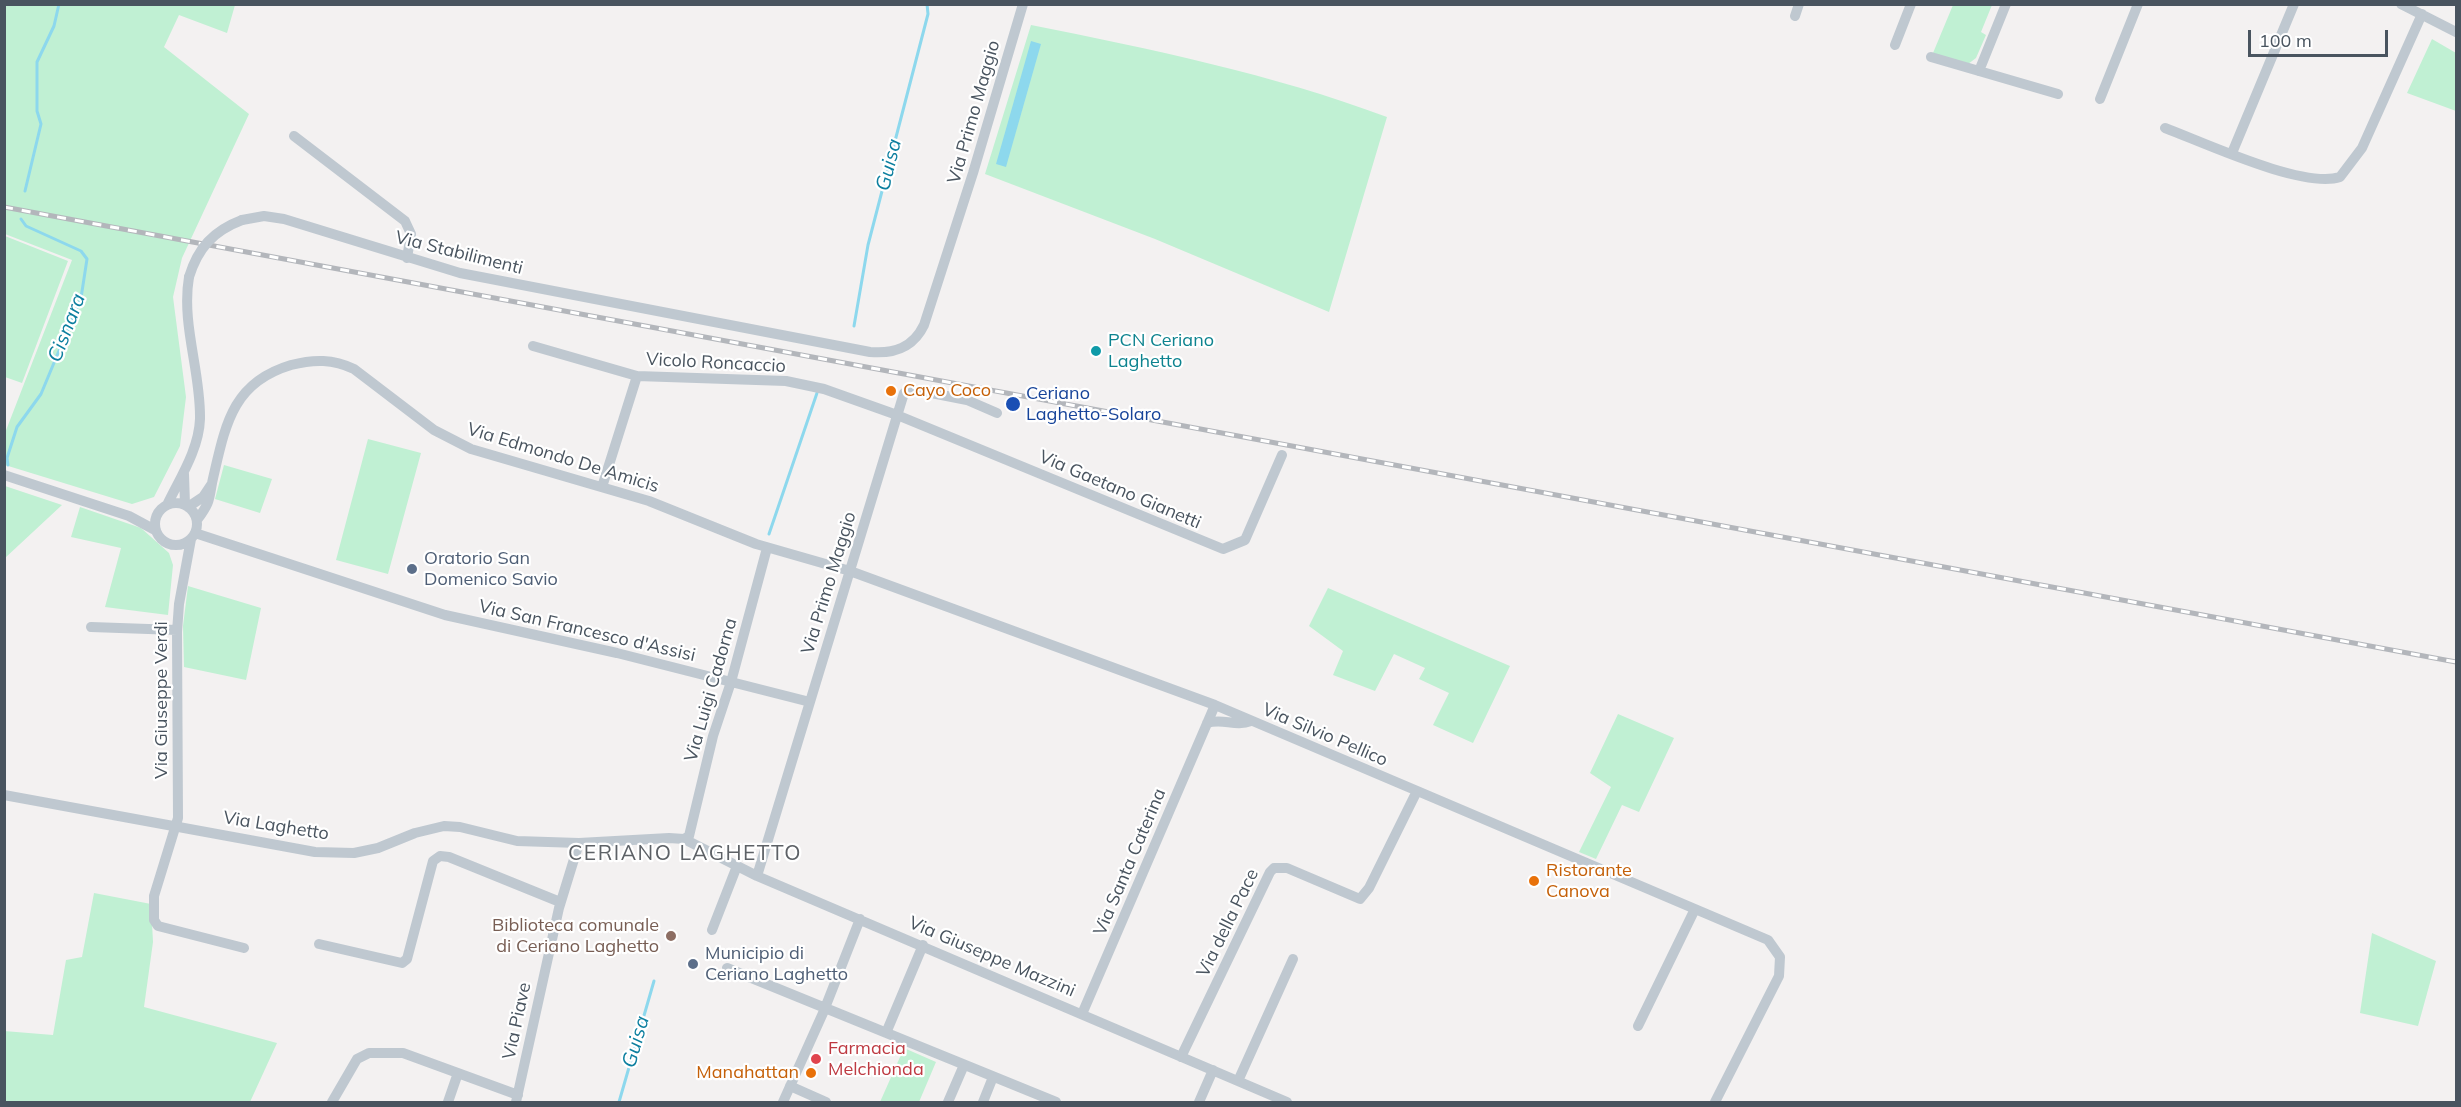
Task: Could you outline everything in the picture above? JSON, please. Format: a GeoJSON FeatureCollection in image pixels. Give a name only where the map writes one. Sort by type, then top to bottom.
{"type":"FeatureCollection","features":[{"type":"Feature","properties":{"kind":"street","name":"Via Primo Maggio"},"geometry":{"type":"LineString","coordinates":[[928,313],[1023,4]]}},
{"type":"Feature","properties":{"kind":"street"},"geometry":{"type":"LineString","coordinates":[[1795,16],[1799,4]]}},
{"type":"Feature","properties":{"kind":"street"},"geometry":{"type":"LineString","coordinates":[[1895,45],[1911,4]]}},
{"type":"Feature","properties":{"kind":"street"},"geometry":{"type":"LineString","coordinates":[[1979,71],[2006,4]]}},
{"type":"Feature","properties":{"kind":"street"},"geometry":{"type":"LineString","coordinates":[[2100,99],[2138,4]]}},
{"type":"Feature","properties":{"kind":"street"},"geometry":{"type":"LineString","coordinates":[[2232,153],[2294,4]]}},
{"type":"Feature","properties":{"kind":"street"},"geometry":{"type":"LineString","coordinates":[[2401,4],[2457,32]]}},
{"type":"Feature","properties":{"kind":"street"},"geometry":{"type":"LineString","coordinates":[[2164,128],[2308,179],[2322,181],[2340,177],[2362,148],[2422,14]]}},
{"type":"Feature","properties":{"kind":"street"},"geometry":{"type":"LineString","coordinates":[[1931,57],[2058,94]]}},
{"type":"Feature","properties":{"kind":"street"},"geometry":{"type":"LineString","coordinates":[[294,135],[405,221],[411,234],[407,258]]}},
{"type":"Feature","properties":{"kind":"street","name":"Via Stabilimenti"},"geometry":{"type":"LineString","coordinates":[[163,508],[184,473],[200,420],[188,309],[189,277],[208,239],[242,220],[264,216],[284,219],[407,258],[492,280],[870,352],[892,352],[908,346],[920,334],[928,313]]}},
{"type":"Feature","properties":{"kind":"street","name":"Vicolo Roncaccio"},"geometry":{"type":"LineString","coordinates":[[533,346],[638,376],[786,381],[824,389],[897,415]]}},
{"type":"Feature","properties":{"kind":"street","name":"Via Edmondo De Amicis"},"geometry":{"type":"LineString","coordinates":[[197,520],[212,499],[212,484],[224,430],[243,393],[254,382],[280,369],[302,362],[327,360],[354,369],[434,430],[456,443],[661,506],[767,548],[850,571]]}},
{"type":"Feature","properties":{"kind":"street"},"geometry":{"type":"LineString","coordinates":[[602,487],[638,376]]}},
{"type":"Feature","properties":{"kind":"street","name":"Via Primo Maggio"},"geometry":{"type":"LineString","coordinates":[[757,876],[904,393],[910,389],[967,400],[997,412]]}},
{"type":"Feature","properties":{"kind":"street","name":"Via Gaetano Gianetti"},"geometry":{"type":"LineString","coordinates":[[897,415],[1223,549],[1245,540],[1281,455]]}},
{"type":"Feature","properties":{"kind":"street","name":"Via Stabilimenti"},"geometry":{"type":"LineString","coordinates":[[184,473],[187,506]]}},
{"type":"Feature","properties":{"kind":"street"},"geometry":{"type":"LineString","coordinates":[[4,475],[129,516],[155,530],[162,540],[173,545],[186,543],[193,536],[197,520],[187,506],[177,503],[129,516]]}},
{"type":"Feature","properties":{"kind":"street"},"geometry":{"type":"LineString","coordinates":[[187,506],[203,497],[212,484]]}},
{"type":"Feature","properties":{"kind":"street"},"geometry":{"type":"LineString","coordinates":[[155,530],[163,508]]}},
{"type":"Feature","properties":{"kind":"street","name":"Via Giuseppe Verdi"},"geometry":{"type":"LineString","coordinates":[[177,826],[177,630],[184,574],[193,536]]}},
{"type":"Feature","properties":{"kind":"street","name":"Via San Francesco d'Assisi"},"geometry":{"type":"LineString","coordinates":[[193,536],[445,615],[617,653],[810,702]]}},
{"type":"Feature","properties":{"kind":"street","name":"Via Giuseppe Verdi"},"geometry":{"type":"LineString","coordinates":[[173,545],[180,556],[184,574]]}},
{"type":"Feature","properties":{"kind":"street","name":"Via Luigi Cadorna"},"geometry":{"type":"LineString","coordinates":[[684,839],[689,836],[713,735],[731,682],[767,548]]}},
{"type":"Feature","properties":{"kind":"street","name":"Via Silvio Pellico"},"geometry":{"type":"LineString","coordinates":[[850,571],[1215,705],[1768,940],[1777,951],[1781,965],[1779,976],[1715,1102]]}},
{"type":"Feature","properties":{"kind":"street"},"geometry":{"type":"LineString","coordinates":[[91,627],[177,630]]}},
{"type":"Feature","properties":{"kind":"street","name":"Via Santa Caterina"},"geometry":{"type":"LineString","coordinates":[[1082,1014],[1215,705]]}},
{"type":"Feature","properties":{"kind":"street"},"geometry":{"type":"LineString","coordinates":[[1207,723],[1216,720],[1236,724],[1251,722]]}},
{"type":"Feature","properties":{"kind":"street","name":"Via della Pace"},"geometry":{"type":"LineString","coordinates":[[1181,1057],[1274,868],[1287,868],[1360,899],[1365,895],[1417,791]]}},
{"type":"Feature","properties":{"kind":"street","name":"Via Laghetto"},"geometry":{"type":"LineString","coordinates":[[4,795],[315,852],[362,851],[444,826],[459,827],[508,840],[579,843],[654,837],[684,839]]}},
{"type":"Feature","properties":{"kind":"street"},"geometry":{"type":"LineString","coordinates":[[177,826],[164,857],[154,896],[155,924],[244,948]]}},
{"type":"Feature","properties":{"kind":"street","name":"Via Giuseppe Mazzini"},"geometry":{"type":"LineString","coordinates":[[684,839],[757,876],[1287,1102]]}},
{"type":"Feature","properties":{"kind":"street","name":"Via Piave"},"geometry":{"type":"LineString","coordinates":[[517,1099],[560,903],[579,843]]}},
{"type":"Feature","properties":{"kind":"street"},"geometry":{"type":"LineString","coordinates":[[319,944],[402,963],[406,959],[433,861],[440,856],[449,857],[560,903]]}},
{"type":"Feature","properties":{"kind":"street"},"geometry":{"type":"LineString","coordinates":[[712,930],[737,866]]}},
{"type":"Feature","properties":{"kind":"street"},"geometry":{"type":"LineString","coordinates":[[1638,1026],[1695,909]]}},
{"type":"Feature","properties":{"kind":"street"},"geometry":{"type":"LineString","coordinates":[[783,1102],[826,1006],[860,919]]}},
{"type":"Feature","properties":{"kind":"street"},"geometry":{"type":"LineString","coordinates":[[886,1034],[923,945]]}},
{"type":"Feature","properties":{"kind":"street"},"geometry":{"type":"LineString","coordinates":[[1238,1081],[1293,959]]}},
{"type":"Feature","properties":{"kind":"street"},"geometry":{"type":"LineString","coordinates":[[727,968],[826,1006],[886,1034],[1056,1102]]}},
{"type":"Feature","properties":{"kind":"street"},"geometry":{"type":"LineString","coordinates":[[332,1102],[357,1059],[369,1053],[403,1053],[458,1073],[517,1099]]}},
{"type":"Feature","properties":{"kind":"street"},"geometry":{"type":"LineString","coordinates":[[948,1102],[964,1065]]}},
{"type":"Feature","properties":{"kind":"street"},"geometry":{"type":"LineString","coordinates":[[1199,1102],[1213,1071]]}},
{"type":"Feature","properties":{"kind":"street"},"geometry":{"type":"LineString","coordinates":[[448,1102],[458,1073]]}},
{"type":"Feature","properties":{"kind":"street"},"geometry":{"type":"LineString","coordinates":[[983,1102],[993,1077]]}},
{"type":"Feature","properties":{"kind":"street"},"geometry":{"type":"LineString","coordinates":[[790,1086],[826,1102]]}},
{"type":"Feature","properties":{"kind":"green space"},"geometry":{"type":"Polygon","coordinates":[[[5,4],[235,5],[227,33],[179,15],[164,47],[249,114],[182,258],[173,297],[186,397],[180,446],[154,497],[132,504],[5,465],[5,433],[72,260],[5,234],[5,4]]]}},
{"type":"Feature","properties":{"kind":"green space"},"geometry":{"type":"Polygon","coordinates":[[[1953,5],[1992,5],[1981,32],[1986,35],[1976,58],[1968,64],[1933,53],[1953,5]]]}},
{"type":"Feature","properties":{"kind":"green space"},"geometry":{"type":"Polygon","coordinates":[[[1031,25],[1166,53],[1255,75],[1387,117],[1329,312],[1155,239],[985,174],[1031,25]]]}},
{"type":"Feature","properties":{"kind":"green space"},"geometry":{"type":"Polygon","coordinates":[[[2432,39],[2456,53],[2456,111],[2407,93],[2432,39]]]}},
{"type":"Feature","properties":{"kind":"green space"},"geometry":{"type":"Polygon","coordinates":[[[5,236],[68,261],[22,383],[5,377],[5,236]]]}},
{"type":"Feature","properties":{"kind":"green space"},"geometry":{"type":"Polygon","coordinates":[[[368,439],[421,453],[388,574],[336,560],[368,439]]]}},
{"type":"Feature","properties":{"kind":"green space"},"geometry":{"type":"Polygon","coordinates":[[[224,465],[272,479],[260,513],[215,499],[224,465]]]}},
{"type":"Feature","properties":{"kind":"green space"},"geometry":{"type":"Polygon","coordinates":[[[4,486],[62,505],[5,558],[4,486]]]}},
{"type":"Feature","properties":{"kind":"green space"},"geometry":{"type":"Polygon","coordinates":[[[80,507],[141,528],[169,553],[173,565],[168,615],[105,607],[121,548],[71,537],[80,507]]]}},
{"type":"Feature","properties":{"kind":"green space"},"geometry":{"type":"Polygon","coordinates":[[[188,586],[261,608],[246,680],[184,667],[183,626],[188,586]]]}},
{"type":"Feature","properties":{"kind":"green space"},"geometry":{"type":"Polygon","coordinates":[[[1328,588],[1510,666],[1473,743],[1433,725],[1449,693],[1419,679],[1425,668],[1394,654],[1375,691],[1333,675],[1343,651],[1309,626],[1328,588]]]}},
{"type":"Feature","properties":{"kind":"green space"},"geometry":{"type":"Polygon","coordinates":[[[1618,714],[1674,738],[1639,812],[1622,805],[1596,859],[1579,852],[1611,787],[1590,773],[1618,714]]]}},
{"type":"Feature","properties":{"kind":"green space"},"geometry":{"type":"Polygon","coordinates":[[[94,893],[151,904],[153,942],[144,1007],[277,1043],[250,1102],[5,1102],[4,1031],[53,1035],[66,960],[82,957],[94,893]]]}},
{"type":"Feature","properties":{"kind":"green space"},"geometry":{"type":"Polygon","coordinates":[[[2372,933],[2436,961],[2418,1026],[2360,1013],[2372,933]]]}},
{"type":"Feature","properties":{"kind":"green space"},"geometry":{"type":"Polygon","coordinates":[[[904,1048],[936,1062],[919,1102],[880,1102],[904,1048]]]}},
{"type":"Feature","properties":{"kind":"water"},"geometry":{"type":"Polygon","coordinates":[[[1031,41],[1041,44],[1006,167],[996,164],[1031,41]]]}},
{"type":"Feature","properties":{"kind":"waterway","name":"Cisnara"},"geometry":{"type":"LineString","coordinates":[[25,191],[41,124],[37,111],[37,62],[54,26],[59,4]]}},
{"type":"Feature","properties":{"kind":"waterway","name":"Guisa"},"geometry":{"type":"LineString","coordinates":[[854,326],[868,245],[928,14],[927,4]]}},
{"type":"Feature","properties":{"kind":"waterway","name":"Cisnara"},"geometry":{"type":"LineString","coordinates":[[8,465],[7,458],[17,427],[41,394],[81,298],[87,259],[81,251],[26,226],[21,219]]}},
{"type":"Feature","properties":{"kind":"waterway","name":"Guisa"},"geometry":{"type":"LineString","coordinates":[[769,534],[817,393]]}},
{"type":"Feature","properties":{"kind":"waterway","name":"Guisa"},"geometry":{"type":"LineString","coordinates":[[619,1102],[654,981]]}},
{"type":"Feature","properties":{"kind":"railway"},"geometry":{"type":"LineString","coordinates":[[4,207],[2456,662]]}},
{"type":"Feature","properties":{"kind":"place","name":"PCN Ceriano Laghetto"},"geometry":{"type":"Point","coordinates":[1096,351]}},
{"type":"Feature","properties":{"kind":"place","name":"Cayo Coco"},"geometry":{"type":"Point","coordinates":[891,391]}},
{"type":"Feature","properties":{"kind":"place","name":"Ceriano Laghetto-Solaro"},"geometry":{"type":"Point","coordinates":[1013,404]}},
{"type":"Feature","properties":{"kind":"place","name":"Oratorio San Domenico Savio"},"geometry":{"type":"Point","coordinates":[412,569]}},
{"type":"Feature","properties":{"kind":"place","name":"Ristorante Canova"},"geometry":{"type":"Point","coordinates":[1534,881]}},
{"type":"Feature","properties":{"kind":"place","name":"Biblioteca comunale di Ceriano Laghetto"},"geometry":{"type":"Point","coordinates":[671,936]}},
{"type":"Feature","properties":{"kind":"place","name":"Municipio di Ceriano Laghetto"},"geometry":{"type":"Point","coordinates":[693,964]}},
{"type":"Feature","properties":{"kind":"place","name":"Farmacia Melchionda"},"geometry":{"type":"Point","coordinates":[816,1059]}},
{"type":"Feature","properties":{"kind":"place","name":"Manahattan"},"geometry":{"type":"Point","coordinates":[811,1073]}},
{"type":"Feature","properties":{"kind":"district","name":"CERIANO LAGHETTO"},"geometry":{"type":"Point","coordinates":[685,854]}}]}
